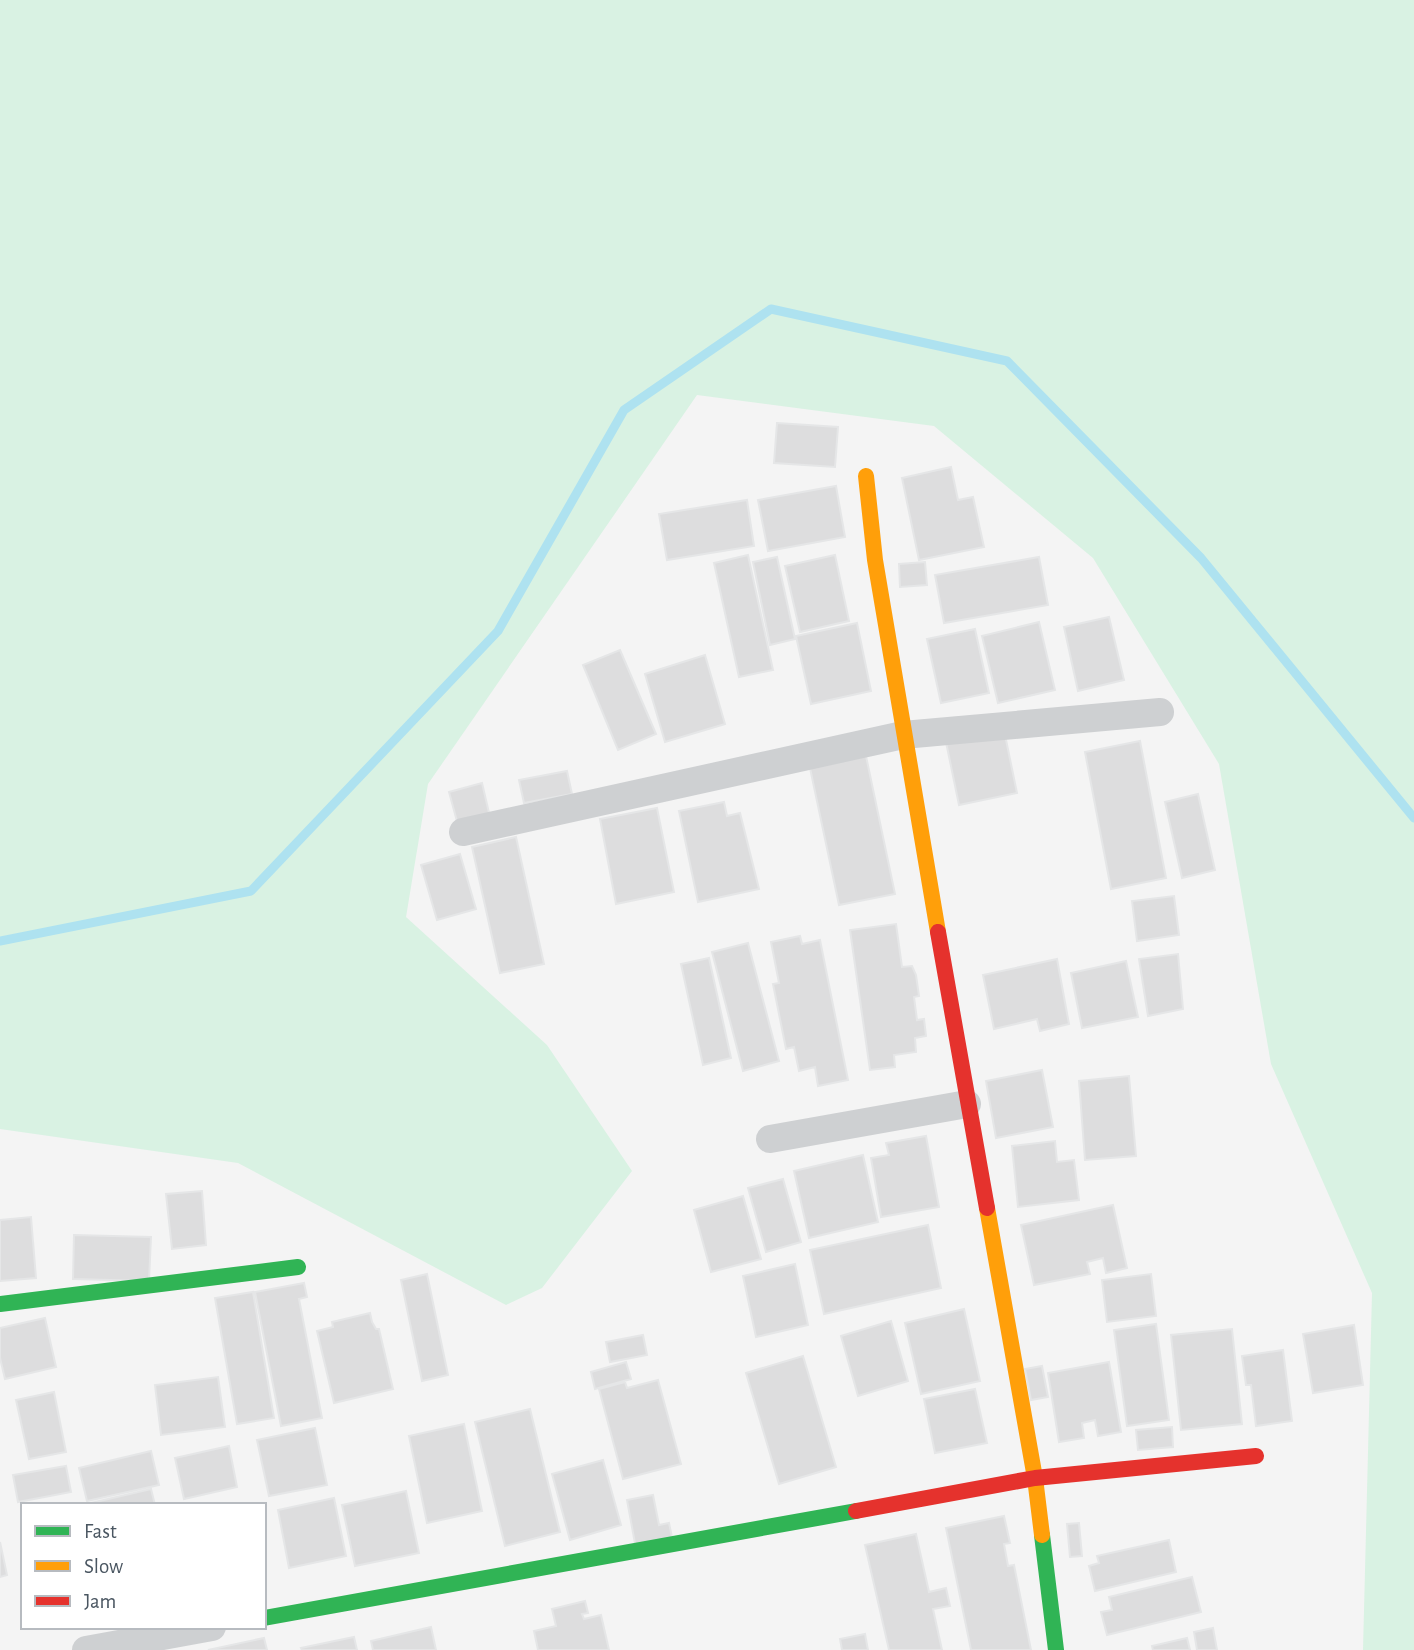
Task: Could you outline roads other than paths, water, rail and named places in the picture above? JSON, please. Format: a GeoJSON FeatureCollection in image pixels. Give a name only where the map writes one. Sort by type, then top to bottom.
{"type":"FeatureCollection","features":[{"type":"Feature","properties":{"kind":"street"},"geometry":{"type":"LineString","coordinates":[[866,476],[875,560],[903,734],[1035,1478],[1056,1650]]}},
{"type":"Feature","properties":{"kind":"street"},"geometry":{"type":"LineString","coordinates":[[463,832],[903,734],[1160,712]]}},
{"type":"Feature","properties":{"kind":"street"},"geometry":{"type":"LineString","coordinates":[[770,1139],[967,1104]]}},
{"type":"Feature","properties":{"kind":"street"},"geometry":{"type":"LineString","coordinates":[[0,1304],[298,1267]]}},
{"type":"Feature","properties":{"kind":"street"},"geometry":{"type":"LineString","coordinates":[[266,1618],[1035,1478],[1256,1456]]}},
{"type":"Feature","properties":{"kind":"street"},"geometry":{"type":"LineString","coordinates":[[86,1650],[201,1629]]}},
{"type":"Feature","properties":{"kind":"waterway"},"geometry":{"type":"LineString","coordinates":[[0,941],[251,891],[498,631],[624,410],[771,309],[1007,361],[1201,558],[1414,818]]}}]}
